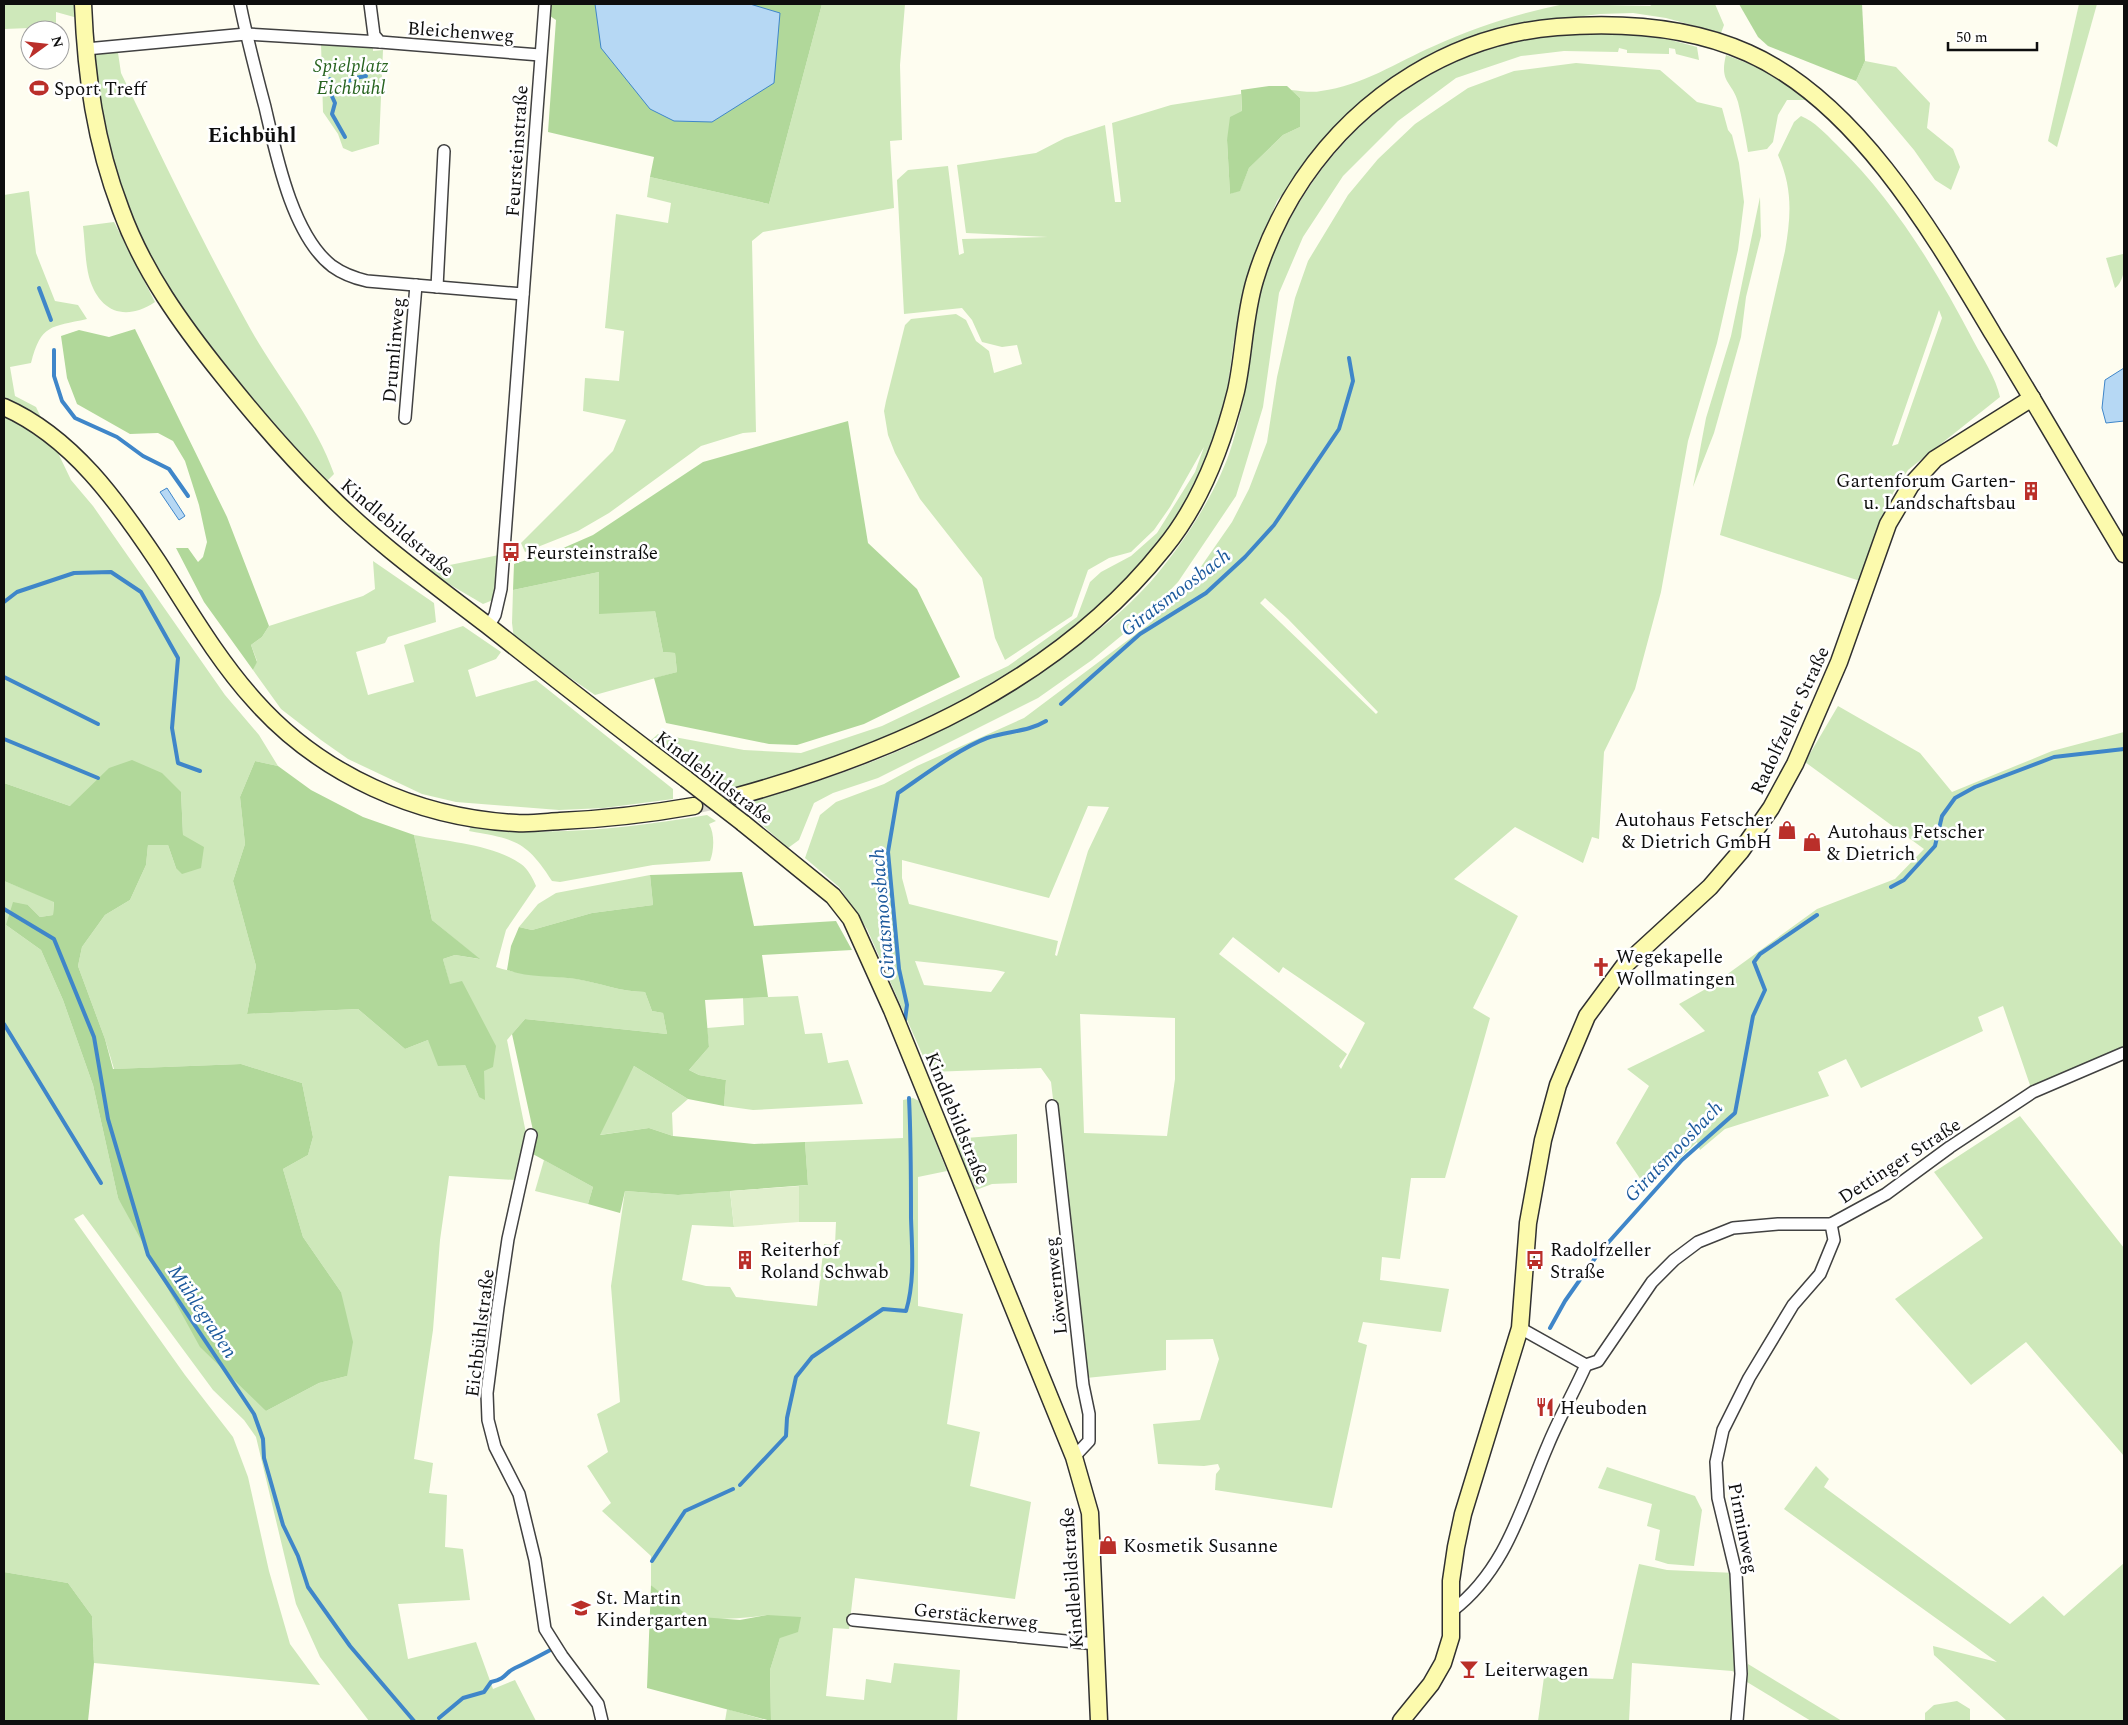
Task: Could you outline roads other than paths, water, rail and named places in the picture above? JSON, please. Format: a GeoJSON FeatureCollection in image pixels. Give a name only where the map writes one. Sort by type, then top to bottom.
{"type":"FeatureCollection","features":[{"type":"Feature","properties":{"kind":"main road","name":"Kindlebildstraße"},"geometry":{"type":"LineString","coordinates":[[83,4],[92,109],[112,186],[138,249],[171,307],[198,345],[241,398],[325,491],[369,533],[587,706],[743,822],[833,896],[850,919],[868,953],[899,1027],[1074,1457],[1090,1514],[1099,1721]]}},
{"type":"Feature","properties":{"kind":"main road"},"geometry":{"type":"LineString","coordinates":[[738,796],[801,778],[864,756],[966,707],[1027,674],[1070,643],[1102,616],[1168,544],[1192,508],[1215,460],[1236,391],[1253,284],[1278,218],[1328,144],[1367,108],[1405,78],[1454,51],[1494,38],[1536,28],[1606,23],[1668,29],[1707,39],[1748,53],[1800,84],[1841,121],[1895,181],[1953,267],[2124,554]]}},
{"type":"Feature","properties":{"kind":"main road","name":"Radolfzeller Straße"},"geometry":{"type":"LineString","coordinates":[[1401,1721],[1431,1684],[1443,1663],[1451,1637],[1452,1581],[1460,1526],[1520,1328],[1528,1223],[1543,1140],[1558,1085],[1587,1016],[1624,966],[1710,887],[1741,851],[1772,808],[1795,764],[1839,662],[1888,524],[1911,485],[1935,459],[2032,398]]}},
{"type":"Feature","properties":{"kind":"main road"},"geometry":{"type":"LineString","coordinates":[[4,407],[39,426],[77,457],[132,523],[226,666],[256,703],[302,744],[358,781],[421,806],[465,818],[517,823],[643,815],[694,806]]}},
{"type":"Feature","properties":{"kind":"street"},"geometry":{"type":"LineString","coordinates":[[240,4],[281,172],[293,209],[314,244],[331,265],[350,277],[416,285],[523,294]]}},
{"type":"Feature","properties":{"kind":"street","name":"Bleichenweg"},"geometry":{"type":"LineString","coordinates":[[370,4],[374,35],[380,42]]}},
{"type":"Feature","properties":{"kind":"street","name":"Feursteinstraße"},"geometry":{"type":"LineString","coordinates":[[488,626],[495,615],[501,590],[545,4]]}},
{"type":"Feature","properties":{"kind":"street","name":"Bleichenweg"},"geometry":{"type":"LineString","coordinates":[[86,48],[246,34],[380,42],[540,55]]}},
{"type":"Feature","properties":{"kind":"street"},"geometry":{"type":"LineString","coordinates":[[437,287],[444,151]]}},
{"type":"Feature","properties":{"kind":"street","name":"Drumlinweg"},"geometry":{"type":"LineString","coordinates":[[405,418],[416,285]]}},
{"type":"Feature","properties":{"kind":"street","name":"Dettinger Straße"},"geometry":{"type":"LineString","coordinates":[[1452,1611],[1469,1598],[1487,1578],[1501,1556],[1520,1518],[1552,1435],[1586,1365],[1598,1362],[1652,1282],[1674,1260],[1698,1242],[1733,1228],[1778,1224],[1831,1224],[1886,1194],[1950,1147],[2033,1092],[2124,1054]]}},
{"type":"Feature","properties":{"kind":"street","name":"Löwernweg"},"geometry":{"type":"LineString","coordinates":[[1052,1106],[1083,1385],[1089,1414],[1089,1441],[1074,1457]]}},
{"type":"Feature","properties":{"kind":"street","name":"Eichbühlstraße"},"geometry":{"type":"LineString","coordinates":[[531,1135],[508,1239],[487,1393],[488,1420],[495,1447],[519,1494],[535,1560],[545,1629],[562,1656],[598,1704],[602,1721]]}},
{"type":"Feature","properties":{"kind":"street","name":"Pirminweg"},"geometry":{"type":"LineString","coordinates":[[1736,1721],[1742,1674],[1736,1573],[1718,1498],[1716,1462],[1723,1430],[1749,1378],[1793,1305],[1820,1274],[1834,1240],[1831,1224]]}},
{"type":"Feature","properties":{"kind":"street"},"geometry":{"type":"LineString","coordinates":[[1520,1328],[1586,1365]]}},
{"type":"Feature","properties":{"kind":"street","name":"Gerstäckerweg"},"geometry":{"type":"LineString","coordinates":[[853,1620],[1096,1644]]}},
{"type":"Feature","properties":{"kind":"water"},"geometry":{"type":"Polygon","coordinates":[[[595,4],[750,4],[780,13],[774,83],[712,122],[674,121],[650,109],[601,48],[595,4]]]}},
{"type":"Feature","properties":{"kind":"water"},"geometry":{"type":"Polygon","coordinates":[[[2124,368],[2124,421],[2106,423],[2102,408],[2105,380],[2124,368]]]}},
{"type":"Feature","properties":{"kind":"water"},"geometry":{"type":"Polygon","coordinates":[[[167,488],[185,516],[179,520],[160,492],[167,488]]]}},
{"type":"Feature","properties":{"kind":"waterway"},"geometry":{"type":"LineString","coordinates":[[347,82],[366,76]]}},
{"type":"Feature","properties":{"kind":"waterway"},"geometry":{"type":"LineString","coordinates":[[330,79],[332,90],[330,92],[335,103],[332,114],[345,137]]}},
{"type":"Feature","properties":{"kind":"waterway"},"geometry":{"type":"LineString","coordinates":[[39,288],[51,320]]}},
{"type":"Feature","properties":{"kind":"waterway"},"geometry":{"type":"LineString","coordinates":[[54,350],[54,376],[62,401],[75,418],[117,437],[143,456],[169,469],[188,496]]}},
{"type":"Feature","properties":{"kind":"waterway","name":"Giratsmoosbach"},"geometry":{"type":"LineString","coordinates":[[1061,704],[1140,634],[1206,593],[1245,557],[1274,525],[1339,429],[1353,381],[1349,358]]}},
{"type":"Feature","properties":{"kind":"waterway"},"geometry":{"type":"LineString","coordinates":[[4,602],[17,592],[74,573],[111,572],[141,592],[178,658],[172,728],[178,763],[200,771]]}},
{"type":"Feature","properties":{"kind":"waterway"},"geometry":{"type":"LineString","coordinates":[[4,677],[98,724]]}},
{"type":"Feature","properties":{"kind":"waterway","name":"Giratsmoosbach"},"geometry":{"type":"LineString","coordinates":[[905,1020],[907,1005],[899,969],[888,852],[898,793],[965,748],[987,738],[1039,725],[1046,721]]}},
{"type":"Feature","properties":{"kind":"waterway"},"geometry":{"type":"LineString","coordinates":[[4,739],[98,778]]}},
{"type":"Feature","properties":{"kind":"waterway","name":"Giratsmoosbach"},"geometry":{"type":"LineString","coordinates":[[1891,887],[1904,880],[1935,846],[1942,816],[1955,798],[1975,787],[2054,757],[2124,749]]}},
{"type":"Feature","properties":{"kind":"waterway","name":"Mühlegraben"},"geometry":{"type":"LineString","coordinates":[[4,909],[54,939],[94,1037],[108,1119],[148,1255],[254,1414],[263,1439],[264,1458],[283,1525],[298,1556],[308,1587],[350,1646],[414,1721]]}},
{"type":"Feature","properties":{"kind":"waterway","name":"Giratsmoosbach"},"geometry":{"type":"LineString","coordinates":[[1550,1328],[1565,1301],[1598,1254],[1682,1160],[1735,1113],[1753,1016],[1765,990],[1754,962],[1760,954],[1817,915]]}},
{"type":"Feature","properties":{"kind":"waterway"},"geometry":{"type":"LineString","coordinates":[[4,1024],[101,1183]]}},
{"type":"Feature","properties":{"kind":"waterway","name":"Giratsmoosbach"},"geometry":{"type":"LineString","coordinates":[[740,1485],[786,1436],[787,1418],[796,1377],[812,1357],[883,1309],[906,1311],[911,1288],[912,1265],[909,1098]]}},
{"type":"Feature","properties":{"kind":"waterway","name":"Giratsmoosbach"},"geometry":{"type":"LineString","coordinates":[[652,1561],[685,1511],[733,1489]]}},
{"type":"Feature","properties":{"kind":"waterway","name":"Giratsmoosbach"},"geometry":{"type":"LineString","coordinates":[[439,1718],[463,1698],[484,1692],[491,1682],[500,1679],[512,1670],[552,1649]]}},
{"type":"Feature","properties":{"kind":"tunnel"},"geometry":{"type":"LineString","coordinates":[[694,806],[738,796]]}},
{"type":"Feature","properties":{"kind":"place","name":"Sport Treff"},"geometry":{"type":"Point","coordinates":[39,88]}},
{"type":"Feature","properties":{"kind":"place","name":"Gartenforum Garten- u. Landschaftsbau"},"geometry":{"type":"Point","coordinates":[2031,491]}},
{"type":"Feature","properties":{"kind":"place","name":"Feursteinstraße"},"geometry":{"type":"Point","coordinates":[511,552]}},
{"type":"Feature","properties":{"kind":"place","name":"Autohaus Fetscher & Dietrich GmbH"},"geometry":{"type":"Point","coordinates":[1787,830]}},
{"type":"Feature","properties":{"kind":"place","name":"Autohaus Fetscher & Dietrich"},"geometry":{"type":"Point","coordinates":[1812,842]}},
{"type":"Feature","properties":{"kind":"place","name":"Wegekapelle Wollmatingen"},"geometry":{"type":"Point","coordinates":[1601,967]}},
{"type":"Feature","properties":{"kind":"place","name":"Reiterhof Roland Schwab"},"geometry":{"type":"Point","coordinates":[745,1260]}},
{"type":"Feature","properties":{"kind":"place","name":"Radolfzeller Straße"},"geometry":{"type":"Point","coordinates":[1535,1260]}},
{"type":"Feature","properties":{"kind":"place","name":"Heuboden"},"geometry":{"type":"Point","coordinates":[1545,1407]}},
{"type":"Feature","properties":{"kind":"place","name":"Kosmetik Susanne"},"geometry":{"type":"Point","coordinates":[1108,1545]}},
{"type":"Feature","properties":{"kind":"place","name":"St. Martin Kindergarten"},"geometry":{"type":"Point","coordinates":[581,1608]}},
{"type":"Feature","properties":{"kind":"place","name":"Leiterwagen"},"geometry":{"type":"Point","coordinates":[1469,1669]}},
{"type":"Feature","properties":{"kind":"district","name":"Eichbühl"},"geometry":{"type":"Point","coordinates":[252,135]}},
{"type":"Feature","properties":{"kind":"park label","name":"Spielplatz Eichbühl"},"geometry":{"type":"Point","coordinates":[351,76]}}]}
